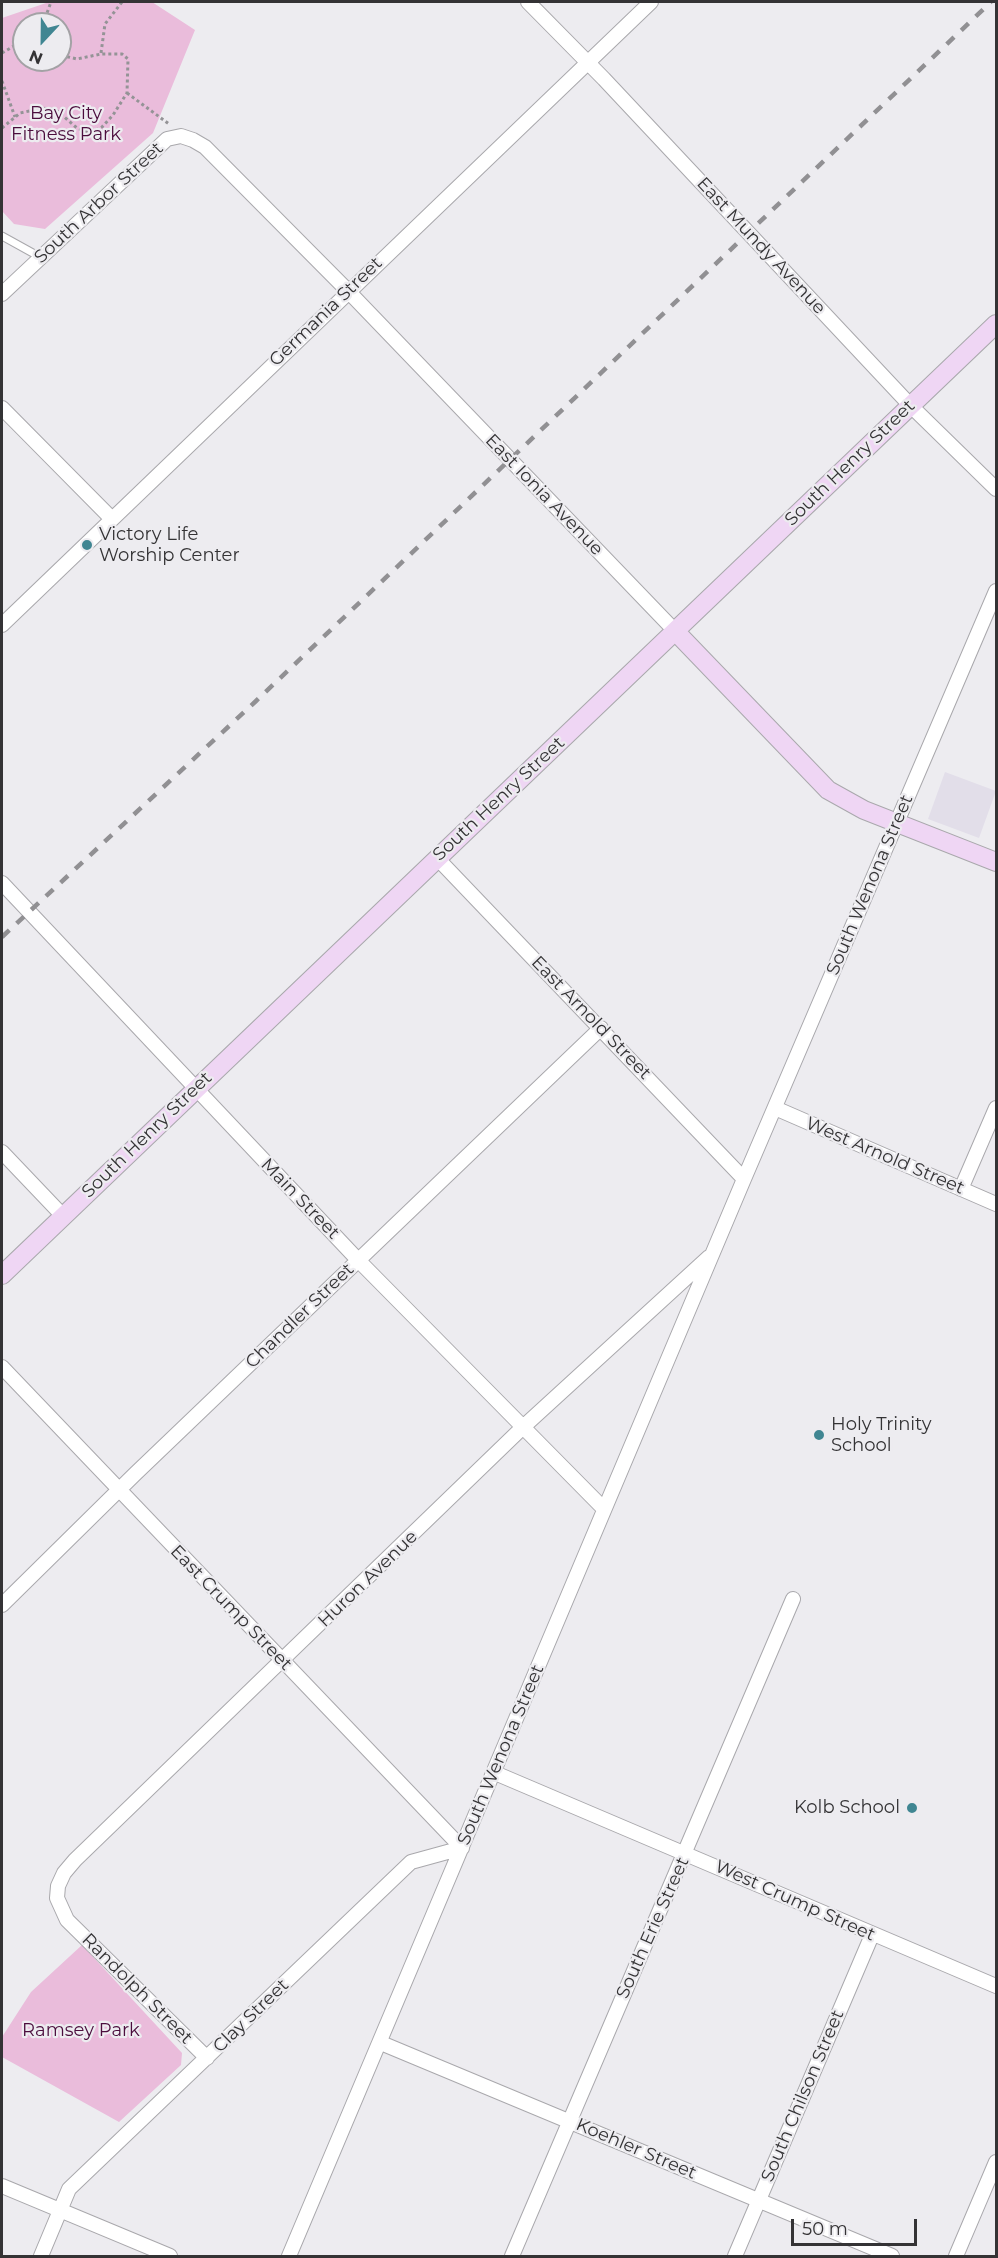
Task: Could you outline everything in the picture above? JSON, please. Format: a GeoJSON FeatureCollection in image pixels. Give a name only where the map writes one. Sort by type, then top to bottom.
{"type":"FeatureCollection","features":[{"type":"Feature","properties":{"kind":"street","name":"East Mundy Avenue"},"geometry":{"type":"LineString","coordinates":[[528,2],[588,62],[910,405],[996,489]]}},
{"type":"Feature","properties":{"kind":"street","name":"Germania Street"},"geometry":{"type":"LineString","coordinates":[[2,624],[651,2]]}},
{"type":"Feature","properties":{"kind":"street","name":"South Arbor Street"},"geometry":{"type":"LineString","coordinates":[[2,294],[166,139],[181,136],[205,147]]}},
{"type":"Feature","properties":{"kind":"street","name":"East Ionia Avenue"},"geometry":{"type":"LineString","coordinates":[[205,147],[348,291],[828,790],[864,810],[897,821],[996,862]]}},
{"type":"Feature","properties":{"kind":"street","name":"South Henry Street"},"geometry":{"type":"LineString","coordinates":[[2,1275],[996,324]]}},
{"type":"Feature","properties":{"kind":"street"},"geometry":{"type":"LineString","coordinates":[[2,408],[111,518]]}},
{"type":"Feature","properties":{"kind":"street","name":"South Wenona Street"},"geometry":{"type":"LineString","coordinates":[[289,2256],[381,2043],[744,1179],[996,591]]}},
{"type":"Feature","properties":{"kind":"street","name":"East Arnold Street"},"geometry":{"type":"LineString","coordinates":[[437,858],[744,1179]]}},
{"type":"Feature","properties":{"kind":"street","name":"Main Street"},"geometry":{"type":"LineString","coordinates":[[2,883],[194,1090],[522,1428],[604,1509]]}},
{"type":"Feature","properties":{"kind":"street","name":"Chandler Street"},"geometry":{"type":"LineString","coordinates":[[2,1605],[601,1028]]}},
{"type":"Feature","properties":{"kind":"street","name":"West Arnold Street"},"geometry":{"type":"LineString","coordinates":[[775,1108],[996,1204]]}},
{"type":"Feature","properties":{"kind":"street"},"geometry":{"type":"LineString","coordinates":[[961,1189],[996,1108]]}},
{"type":"Feature","properties":{"kind":"street"},"geometry":{"type":"LineString","coordinates":[[2,1152],[63,1216]]}},
{"type":"Feature","properties":{"kind":"street","name":"Huron Avenue"},"geometry":{"type":"LineString","coordinates":[[67,1920],[57,1898],[58,1886],[75,1860],[522,1428],[713,1254]]}},
{"type":"Feature","properties":{"kind":"street","name":"East Crump Street"},"geometry":{"type":"LineString","coordinates":[[2,1367],[462,1848]]}},
{"type":"Feature","properties":{"kind":"street","name":"South Erie Street"},"geometry":{"type":"LineString","coordinates":[[512,2256],[793,1599]]}},
{"type":"Feature","properties":{"kind":"street","name":"West Crump Street"},"geometry":{"type":"LineString","coordinates":[[495,1773],[996,1986]]}},
{"type":"Feature","properties":{"kind":"street","name":"Clay Street"},"geometry":{"type":"LineString","coordinates":[[41,2256],[69,2189],[411,1862],[462,1848]]}},
{"type":"Feature","properties":{"kind":"street","name":"Randolph Street"},"geometry":{"type":"LineString","coordinates":[[67,1920],[207,2058]]}},
{"type":"Feature","properties":{"kind":"street","name":"South Chilson Street"},"geometry":{"type":"LineString","coordinates":[[735,2256],[872,1935]]}},
{"type":"Feature","properties":{"kind":"street","name":"Koehler Street"},"geometry":{"type":"LineString","coordinates":[[381,2043],[892,2256]]}},
{"type":"Feature","properties":{"kind":"street"},"geometry":{"type":"LineString","coordinates":[[956,2256],[996,2162]]}},
{"type":"Feature","properties":{"kind":"street"},"geometry":{"type":"LineString","coordinates":[[2,2186],[170,2256]]}},
{"type":"Feature","properties":{"kind":"lane"},"geometry":{"type":"LineString","coordinates":[[2,236],[40,258]]}},
{"type":"Feature","properties":{"kind":"path"},"geometry":{"type":"LineString","coordinates":[[101,54],[105,24],[122,2]]}},
{"type":"Feature","properties":{"kind":"path"},"geometry":{"type":"LineString","coordinates":[[2,128],[20,112],[43,108],[56,110],[77,128],[90,133],[107,121],[127,93],[128,59],[122,54],[72,58]]}},
{"type":"Feature","properties":{"kind":"path"},"geometry":{"type":"LineString","coordinates":[[2,81],[15,117]]}},
{"type":"Feature","properties":{"kind":"path"},"geometry":{"type":"LineString","coordinates":[[127,93],[165,118],[181,136]]}},
{"type":"Feature","properties":{"kind":"shaded area"},"geometry":{"type":"Polygon","coordinates":[[[945,772],[996,791],[979,838],[928,819],[945,772]]]}},
{"type":"Feature","properties":{"kind":"green space","name":"Bay City Fitness Park"},"geometry":{"type":"Polygon","coordinates":[[[49,2],[152,2],[195,30],[153,133],[45,229],[14,224],[2,211],[2,18],[12,15],[12,72],[72,72],[72,12],[20,12],[49,2]]]}},
{"type":"Feature","properties":{"kind":"green space","name":"Ramsey Park"},"geometry":{"type":"Polygon","coordinates":[[[82,1945],[182,2053],[181,2065],[119,2122],[2,2057],[2,2037],[31,1992],[82,1945]]]}},
{"type":"Feature","properties":{"kind":"railway"},"geometry":{"type":"LineString","coordinates":[[2,937],[256,701],[991,2]]}},
{"type":"Feature","properties":{"kind":"place","name":"Victory Life Worship Center"},"geometry":{"type":"Point","coordinates":[87,545]}},
{"type":"Feature","properties":{"kind":"place","name":"Holy Trinity School"},"geometry":{"type":"Point","coordinates":[819,1435]}},
{"type":"Feature","properties":{"kind":"place","name":"Kolb School"},"geometry":{"type":"Point","coordinates":[912,1808]}}]}
